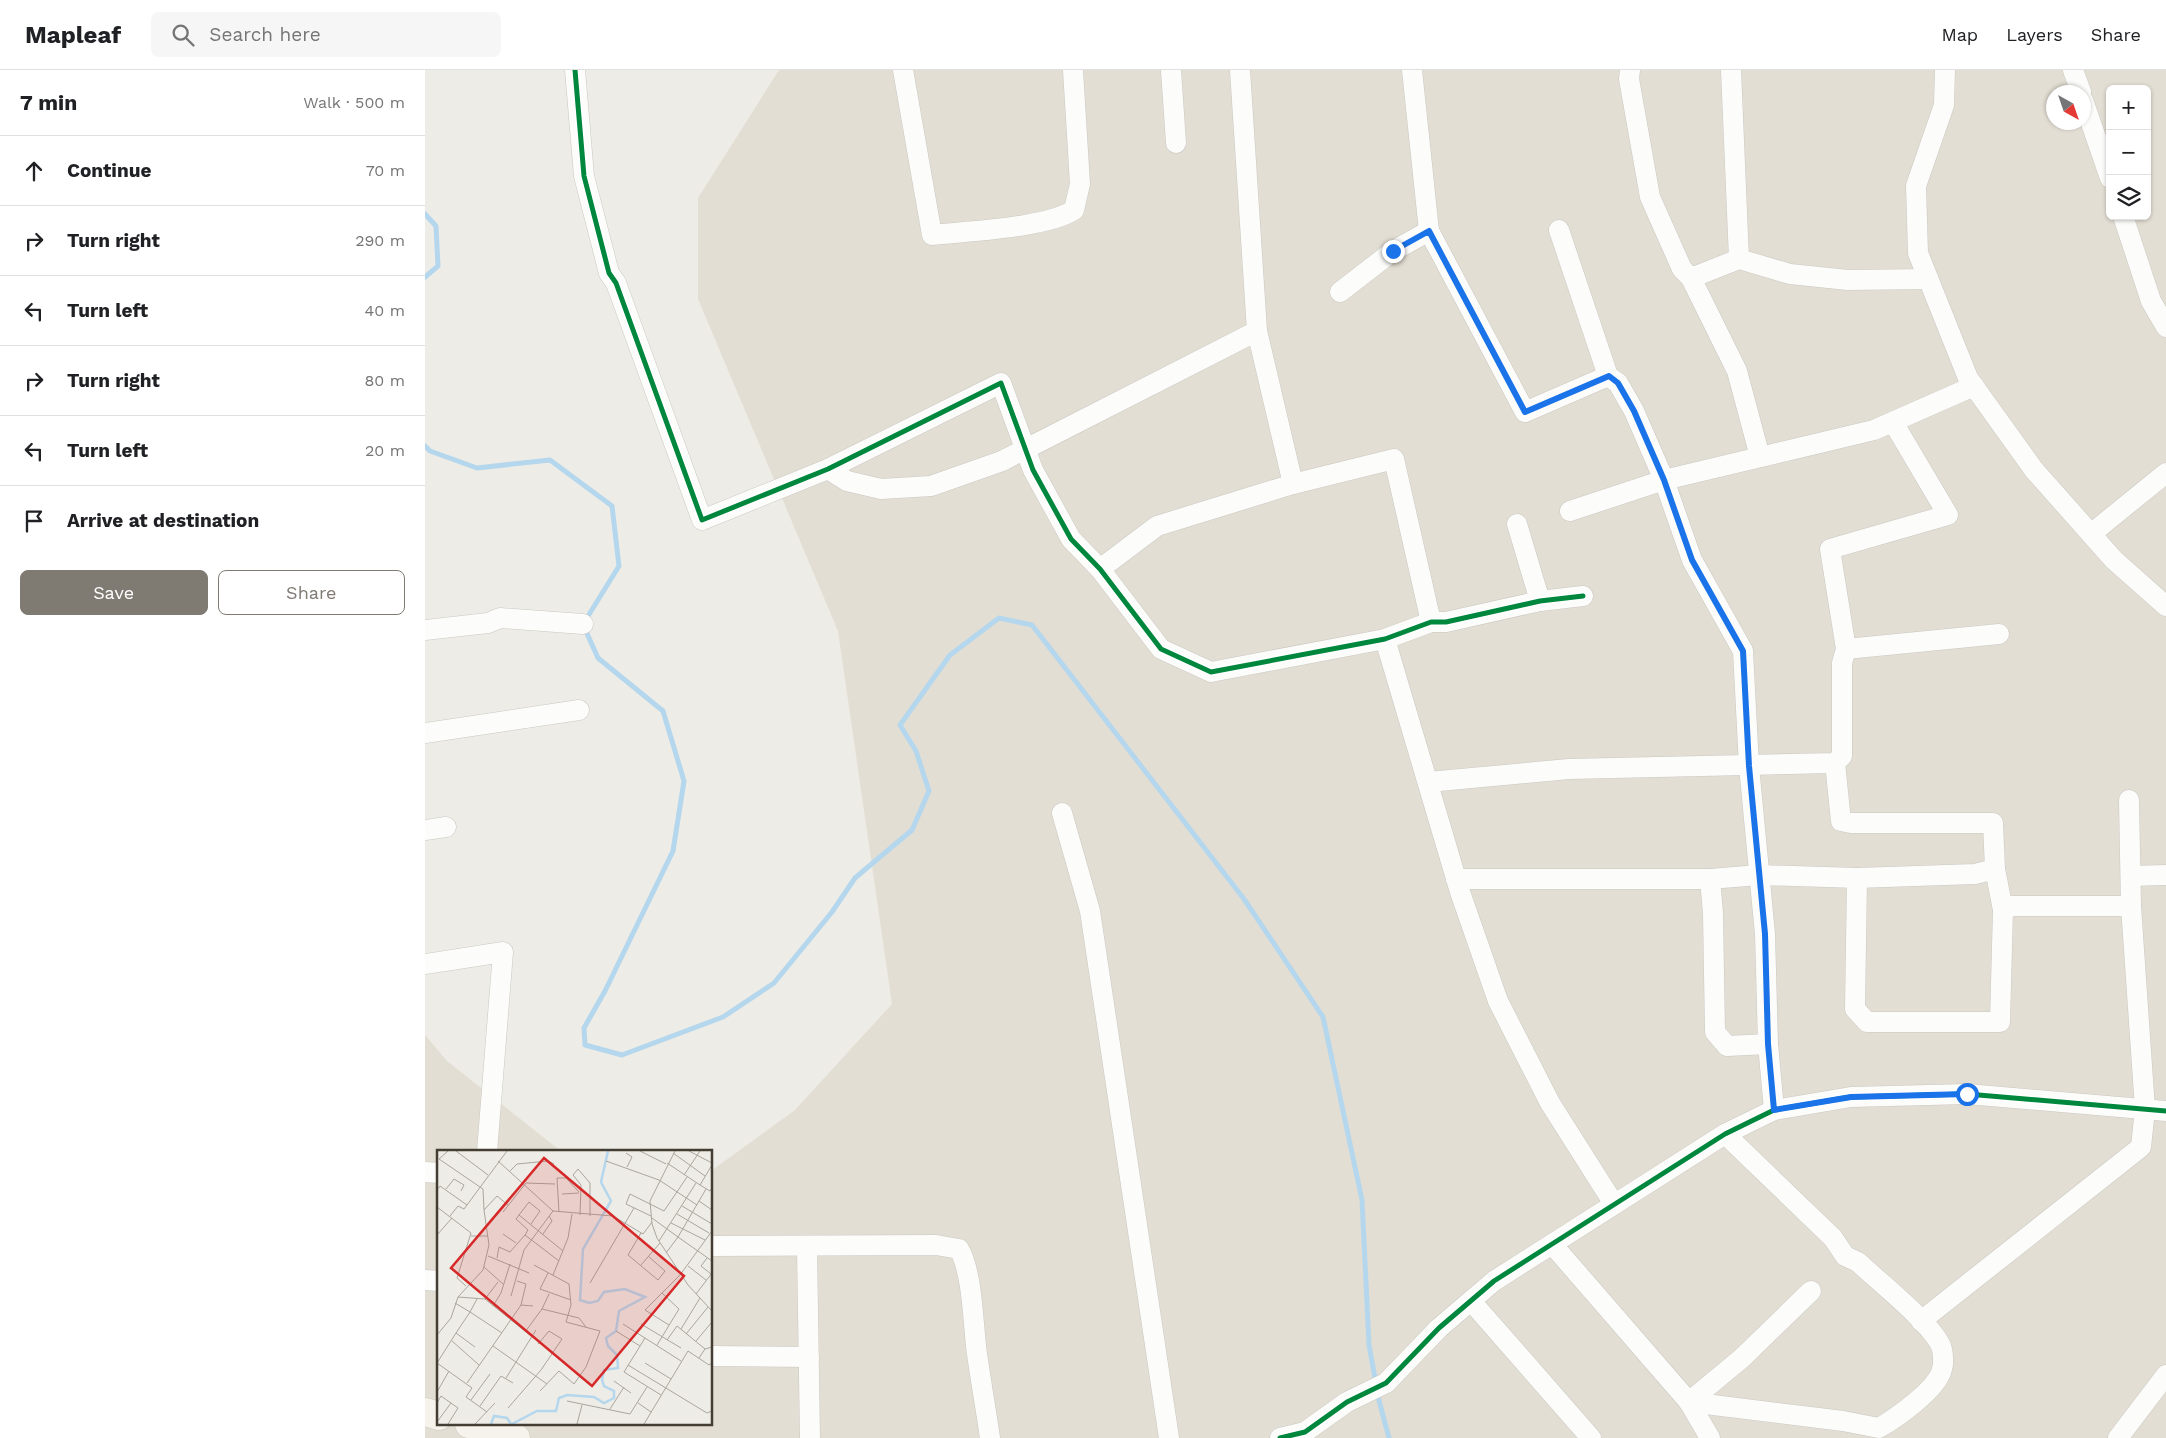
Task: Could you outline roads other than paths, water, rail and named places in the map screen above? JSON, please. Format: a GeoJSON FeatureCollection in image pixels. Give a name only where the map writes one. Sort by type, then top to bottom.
{"type":"FeatureCollection","features":[{"type":"Feature","properties":{"kind":"street"},"geometry":{"type":"LineString","coordinates":[[575,70],[584,176],[609,273],[616,283],[702,520],[828,469],[1001,384],[1033,470],[1071,539],[1100,569],[1161,650],[1211,672],[1385,639],[1431,622],[1446,622],[1540,601],[1583,596]]}},
{"type":"Feature","properties":{"kind":"street"},"geometry":{"type":"LineString","coordinates":[[903,70],[932,235],[1041,222],[1065,216],[1074,210],[1080,184],[1073,70]]}},
{"type":"Feature","properties":{"kind":"street"},"geometry":{"type":"LineString","coordinates":[[1171,70],[1175,143]]}},
{"type":"Feature","properties":{"kind":"street"},"geometry":{"type":"LineString","coordinates":[[1240,70],[1257,331],[1293,484]]}},
{"type":"Feature","properties":{"kind":"street"},"geometry":{"type":"LineString","coordinates":[[1412,70],[1429,231],[1525,412],[1609,376]]}},
{"type":"Feature","properties":{"kind":"street"},"geometry":{"type":"LineString","coordinates":[[1630,70],[1629,79],[1650,197],[1682,269],[1691,278],[1737,371],[1760,458]]}},
{"type":"Feature","properties":{"kind":"street"},"geometry":{"type":"LineString","coordinates":[[1731,70],[1739,260]]}},
{"type":"Feature","properties":{"kind":"street"},"geometry":{"type":"LineString","coordinates":[[1945,70],[1944,105],[1916,186],[1918,253],[1968,378],[2034,470],[2114,560],[2166,606]]}},
{"type":"Feature","properties":{"kind":"street"},"geometry":{"type":"LineString","coordinates":[[2073,70],[2078,85]]}},
{"type":"Feature","properties":{"kind":"street"},"geometry":{"type":"LineString","coordinates":[[2091,123],[2109,175]]}},
{"type":"Feature","properties":{"kind":"street"},"geometry":{"type":"LineString","coordinates":[[2124,220],[2151,301],[2166,327]]}},
{"type":"Feature","properties":{"kind":"street"},"geometry":{"type":"LineString","coordinates":[[1559,230],[1609,376],[1618,383],[1634,411],[1664,480],[1692,560],[1743,651],[1749,766],[1765,934],[1768,1044],[1774,1110]]}},
{"type":"Feature","properties":{"kind":"street"},"geometry":{"type":"LineString","coordinates":[[1340,292],[1393,251],[1429,231]]}},
{"type":"Feature","properties":{"kind":"street"},"geometry":{"type":"LineString","coordinates":[[1691,278],[1739,260],[1790,274],[1848,280],[1929,279]]}},
{"type":"Feature","properties":{"kind":"street"},"geometry":{"type":"LineString","coordinates":[[828,469],[847,481],[881,489],[931,486],[1003,461],[1257,331]]}},
{"type":"Feature","properties":{"kind":"street"},"geometry":{"type":"LineString","coordinates":[[1569,511],[1664,480],[1874,430],[1974,386]]}},
{"type":"Feature","properties":{"kind":"street"},"geometry":{"type":"LineString","coordinates":[[1427,782],[1569,770],[1835,763],[1843,756],[1842,663],[1846,648],[1830,549],[1948,515],[1893,422]]}},
{"type":"Feature","properties":{"kind":"street"},"geometry":{"type":"LineString","coordinates":[[1100,569],[1157,526],[1293,484],[1394,459],[1431,622]]}},
{"type":"Feature","properties":{"kind":"street"},"geometry":{"type":"LineString","coordinates":[[2091,534],[2166,473]]}},
{"type":"Feature","properties":{"kind":"street"},"geometry":{"type":"LineString","coordinates":[[1517,524],[1540,601]]}},
{"type":"Feature","properties":{"kind":"street"},"geometry":{"type":"LineString","coordinates":[[425,630],[488,623],[500,618],[583,624]]}},
{"type":"Feature","properties":{"kind":"street"},"geometry":{"type":"LineString","coordinates":[[1846,648],[1999,634]]}},
{"type":"Feature","properties":{"kind":"street"},"geometry":{"type":"LineString","coordinates":[[1385,639],[1456,879],[1498,1001],[1550,1102],[1614,1204]]}},
{"type":"Feature","properties":{"kind":"street"},"geometry":{"type":"LineString","coordinates":[[425,733],[579,710]]}},
{"type":"Feature","properties":{"kind":"street"},"geometry":{"type":"LineString","coordinates":[[1835,763],[1841,821],[1851,823],[1993,823],[1995,870],[2003,910],[2000,1022],[1867,1022],[1855,1009],[1857,878]]}},
{"type":"Feature","properties":{"kind":"street"},"geometry":{"type":"LineString","coordinates":[[1921,1321],[2141,1147],[2145,1109],[2131,906],[2129,800]]}},
{"type":"Feature","properties":{"kind":"street"},"geometry":{"type":"LineString","coordinates":[[1062,813],[1089,910],[1169,1438]]}},
{"type":"Feature","properties":{"kind":"street"},"geometry":{"type":"LineString","coordinates":[[425,830],[446,827]]}},
{"type":"Feature","properties":{"kind":"street"},"geometry":{"type":"LineString","coordinates":[[1456,879],[1709,879],[1759,875],[1857,878],[1975,874],[1995,870]]}},
{"type":"Feature","properties":{"kind":"street"},"geometry":{"type":"LineString","coordinates":[[2131,876],[2166,875]]}},
{"type":"Feature","properties":{"kind":"street"},"geometry":{"type":"LineString","coordinates":[[1709,879],[1713,913],[1715,1032],[1727,1046],[1768,1044]]}},
{"type":"Feature","properties":{"kind":"street"},"geometry":{"type":"LineString","coordinates":[[2003,910],[2012,906],[2131,906]]}},
{"type":"Feature","properties":{"kind":"street"},"geometry":{"type":"LineString","coordinates":[[425,964],[503,952],[487,1150]]}},
{"type":"Feature","properties":{"kind":"street"},"geometry":{"type":"LineString","coordinates":[[1280,1438],[1305,1432],[1347,1402],[1386,1383],[1439,1328],[1494,1281],[1725,1134],[1774,1110],[1851,1097],[1967,1094],[2166,1111]]}},
{"type":"Feature","properties":{"kind":"street"},"geometry":{"type":"LineString","coordinates":[[1689,1402],[1843,1421],[1879,1428],[1906,1411],[1930,1387],[1943,1370],[1941,1347],[1921,1321],[1858,1262],[1845,1256],[1833,1238],[1725,1134]]}},
{"type":"Feature","properties":{"kind":"street"},"geometry":{"type":"LineString","coordinates":[[1552,1244],[1689,1402],[1711,1438]]}},
{"type":"Feature","properties":{"kind":"street"},"geometry":{"type":"LineString","coordinates":[[713,1246],[936,1245],[959,1249],[963,1256],[967,1274],[990,1438]]}},
{"type":"Feature","properties":{"kind":"street"},"geometry":{"type":"LineString","coordinates":[[807,1247],[810,1438]]}},
{"type":"Feature","properties":{"kind":"street"},"geometry":{"type":"LineString","coordinates":[[1689,1402],[1742,1358],[1811,1291]]}},
{"type":"Feature","properties":{"kind":"street"},"geometry":{"type":"LineString","coordinates":[[1471,1301],[1591,1438]]}},
{"type":"Feature","properties":{"kind":"street"},"geometry":{"type":"LineString","coordinates":[[713,1356],[809,1357]]}},
{"type":"Feature","properties":{"kind":"street"},"geometry":{"type":"LineString","coordinates":[[2118,1438],[2166,1375]]}},
{"type":"Feature","properties":{"kind":"street"},"geometry":{"type":"LineString","coordinates":[[476,1426],[517,1438]]}},
{"type":"Feature","properties":{"kind":"waterway"},"geometry":{"type":"LineString","coordinates":[[425,214],[436,226],[438,266],[425,277]]}},
{"type":"Feature","properties":{"kind":"waterway"},"geometry":{"type":"LineString","coordinates":[[425,446],[430,451],[477,468],[550,460],[612,506],[619,566],[585,621]]}},
{"type":"Feature","properties":{"kind":"waterway"},"geometry":{"type":"LineString","coordinates":[[585,629],[598,658],[663,711],[684,781],[673,851],[605,991],[584,1028],[585,1045],[622,1055],[723,1017],[774,983],[832,912],[855,878],[912,830],[929,791],[916,751],[900,725],[950,655],[999,618],[1032,625],[1244,899],[1323,1017],[1362,1200],[1369,1345],[1376,1384]]}},
{"type":"Feature","properties":{"kind":"waterway"},"geometry":{"type":"LineString","coordinates":[[1377,1393],[1389,1438]]}}]}
